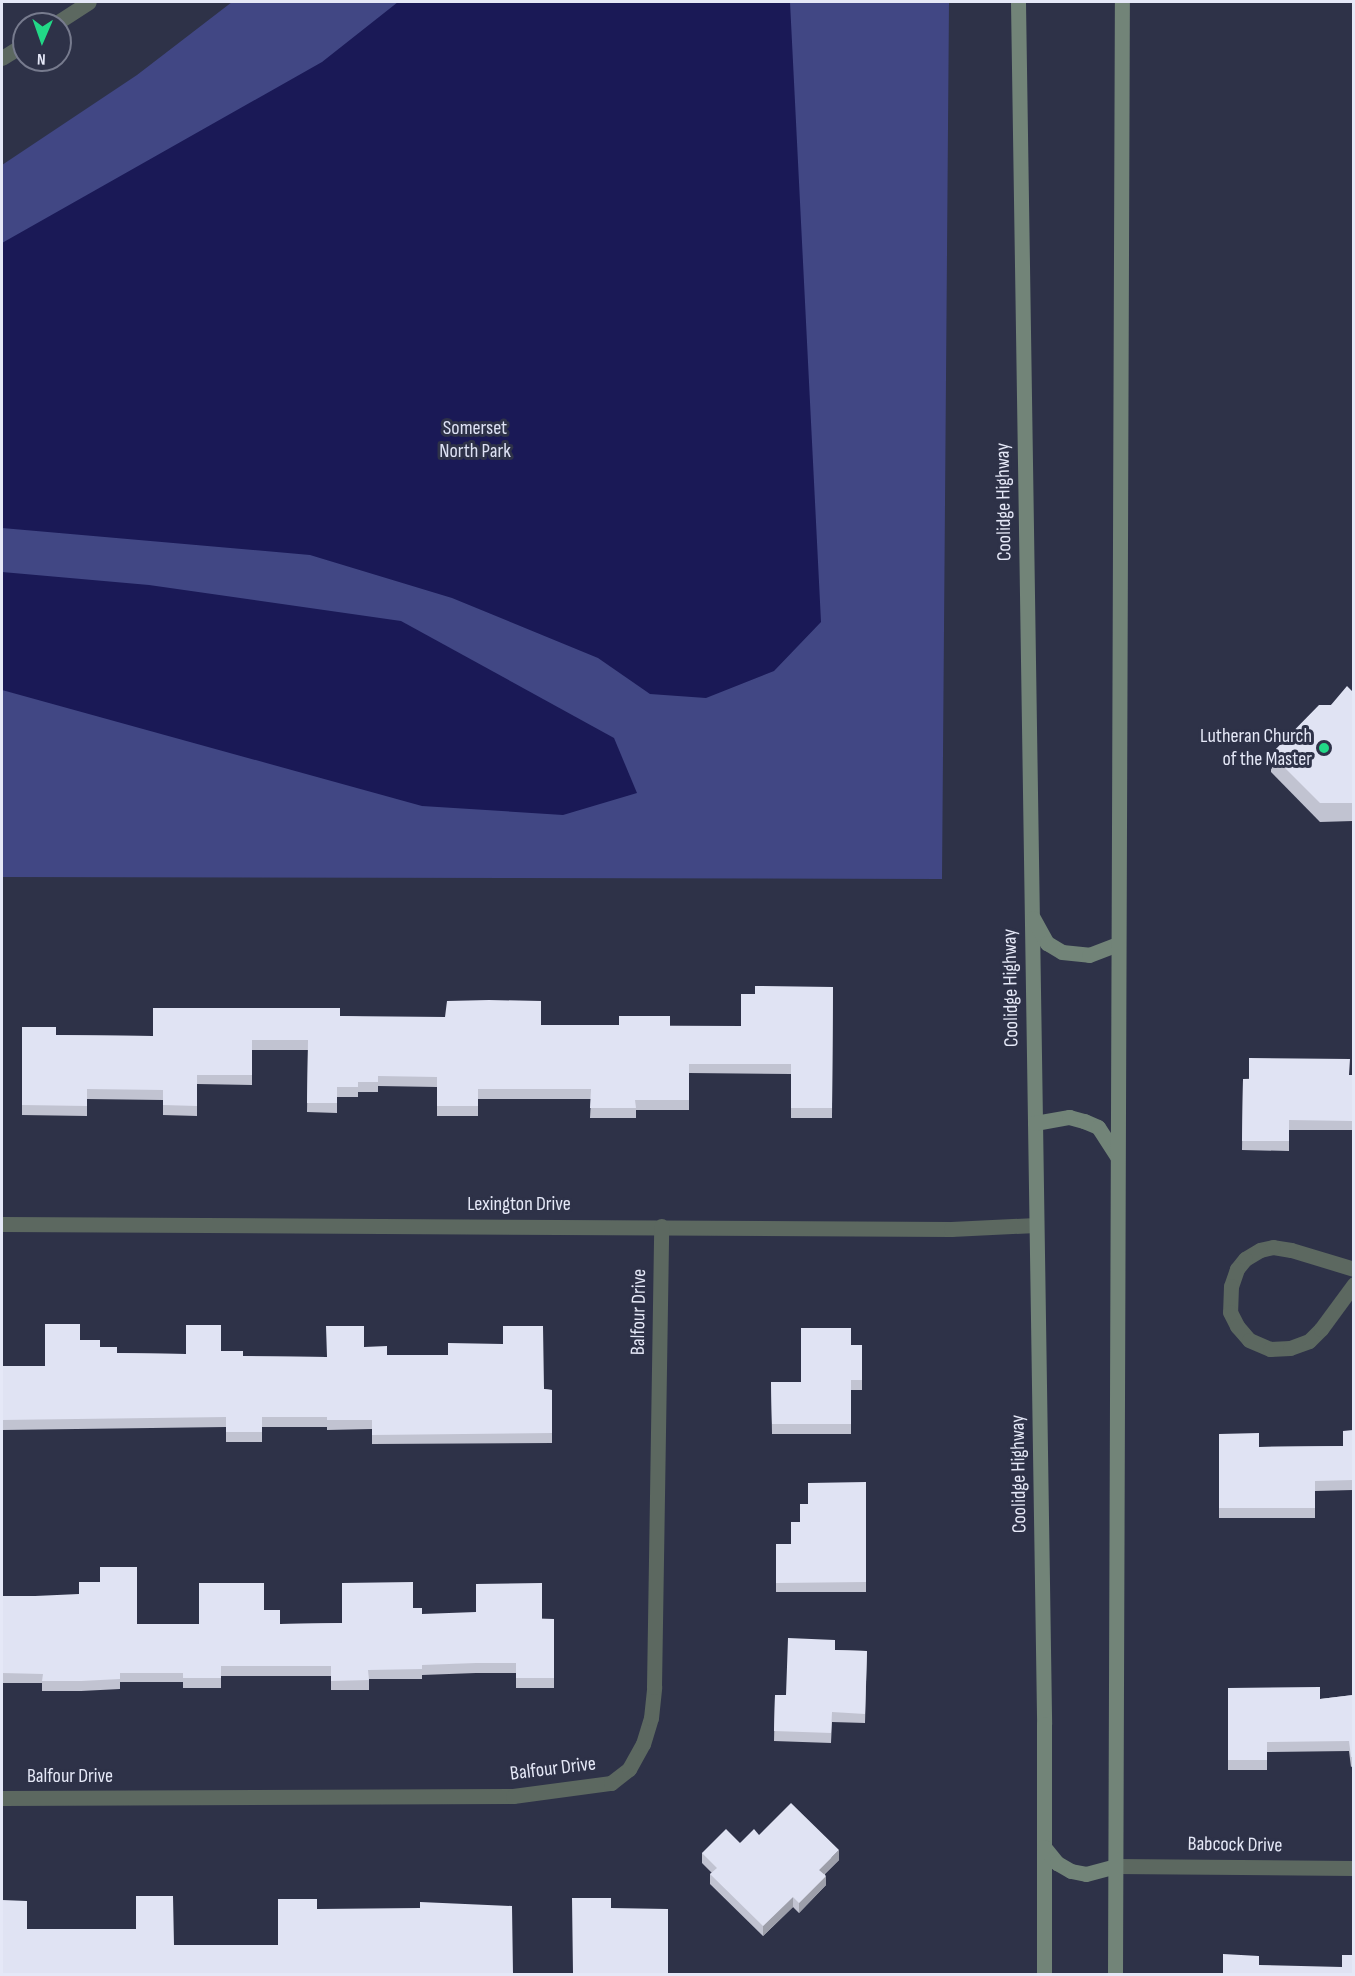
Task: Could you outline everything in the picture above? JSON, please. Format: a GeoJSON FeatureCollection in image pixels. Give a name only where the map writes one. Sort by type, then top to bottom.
{"type":"FeatureCollection","features":[{"type":"Feature","properties":{"kind":"main road","name":"Coolidge Highway"},"geometry":{"type":"LineString","coordinates":[[1018,2],[1035,1124],[1044,1974]]}},
{"type":"Feature","properties":{"kind":"main road"},"geometry":{"type":"LineString","coordinates":[[1115,1974],[1122,2]]}},
{"type":"Feature","properties":{"kind":"main road"},"geometry":{"type":"LineString","coordinates":[[1030,912],[1047,943],[1062,952],[1089,955],[1118,944]]}},
{"type":"Feature","properties":{"kind":"main road"},"geometry":{"type":"LineString","coordinates":[[1035,1124],[1069,1117],[1084,1121],[1098,1127],[1117,1156]]}},
{"type":"Feature","properties":{"kind":"main road"},"geometry":{"type":"LineString","coordinates":[[1044,1848],[1057,1863],[1071,1871],[1086,1874],[1115,1866]]}},
{"type":"Feature","properties":{"kind":"street"},"geometry":{"type":"LineString","coordinates":[[72,13],[89,2]]}},
{"type":"Feature","properties":{"kind":"street","name":"Lexington Drive"},"geometry":{"type":"LineString","coordinates":[[2,1224],[951,1229],[1036,1225]]}},
{"type":"Feature","properties":{"kind":"street","name":"Balfour Drive"},"geometry":{"type":"LineString","coordinates":[[2,1798],[513,1796],[611,1783],[629,1768],[644,1744],[651,1718],[654,1687],[661,1226]]}},
{"type":"Feature","properties":{"kind":"street"},"geometry":{"type":"LineString","coordinates":[[1353,1269],[1291,1250],[1273,1247],[1260,1250],[1245,1259],[1237,1269],[1230,1286],[1230,1312],[1237,1326],[1250,1340],[1270,1349],[1290,1348],[1309,1341],[1321,1329],[1353,1284]]}},
{"type":"Feature","properties":{"kind":"street","name":"Babcock Drive"},"geometry":{"type":"LineString","coordinates":[[1115,1866],[1353,1868]]}},
{"type":"Feature","properties":{"kind":"green space","name":"Somerset North Park"},"geometry":{"type":"Polygon","coordinates":[[[232,2],[949,2],[942,879],[2,877],[2,165],[137,75],[232,2]]]}},
{"type":"Feature","properties":{"kind":"shaded area"},"geometry":{"type":"Polygon","coordinates":[[[398,2],[790,2],[821,622],[774,671],[706,698],[650,694],[598,658],[452,598],[310,555],[2,528],[2,243],[322,62],[398,2]]]}},
{"type":"Feature","properties":{"kind":"shaded area"},"geometry":{"type":"Polygon","coordinates":[[[2,572],[149,585],[401,621],[614,738],[637,793],[563,815],[422,806],[2,690],[2,572]]]}},
{"type":"Feature","properties":{"kind":"building","name":"Lutheran Church of the Master"},"geometry":{"type":"Polygon","coordinates":[[[1347,686],[1353,692],[1353,803],[1320,803],[1271,754],[1319,705],[1331,705],[1347,686]]]}},
{"type":"Feature","properties":{"kind":"building"},"geometry":{"type":"Polygon","coordinates":[[[755,986],[833,987],[832,1108],[791,1108],[791,1064],[689,1064],[689,1100],[635,1100],[636,1108],[590,1108],[591,1089],[478,1089],[478,1106],[437,1106],[437,1077],[378,1076],[378,1082],[358,1082],[358,1087],[337,1087],[337,1103],[307,1103],[308,1040],[252,1040],[252,1075],[197,1075],[197,1106],[163,1105],[163,1090],[87,1089],[87,1106],[22,1105],[22,1027],[56,1027],[56,1035],[153,1036],[153,1008],[340,1008],[340,1016],[445,1017],[447,1001],[489,1000],[541,1001],[541,1025],[619,1025],[619,1016],[670,1016],[670,1026],[741,1026],[741,994],[755,994],[755,986]]]}},
{"type":"Feature","properties":{"kind":"building"},"geometry":{"type":"Polygon","coordinates":[[[1249,1058],[1350,1059],[1349,1075],[1353,1075],[1353,1121],[1289,1120],[1289,1141],[1242,1141],[1243,1079],[1249,1079],[1249,1058]]]}},
{"type":"Feature","properties":{"kind":"building"},"geometry":{"type":"Polygon","coordinates":[[[45,1324],[80,1324],[80,1340],[100,1340],[100,1347],[117,1347],[117,1353],[186,1354],[186,1325],[221,1325],[221,1351],[243,1351],[243,1356],[327,1357],[326,1326],[364,1326],[364,1347],[387,1346],[387,1355],[448,1355],[448,1343],[503,1344],[503,1326],[543,1326],[544,1389],[552,1390],[552,1433],[372,1435],[372,1420],[327,1420],[327,1417],[262,1417],[262,1432],[226,1432],[226,1417],[2,1420],[2,1366],[45,1366],[45,1324]]]}},
{"type":"Feature","properties":{"kind":"building"},"geometry":{"type":"Polygon","coordinates":[[[801,1328],[851,1328],[851,1345],[862,1345],[862,1380],[851,1380],[851,1424],[772,1424],[771,1382],[801,1382],[801,1328]]]}},
{"type":"Feature","properties":{"kind":"building"},"geometry":{"type":"Polygon","coordinates":[[[1353,1430],[1353,1480],[1315,1481],[1315,1508],[1219,1508],[1219,1434],[1259,1433],[1259,1447],[1343,1446],[1343,1431],[1353,1430]]]}},
{"type":"Feature","properties":{"kind":"building"},"geometry":{"type":"Polygon","coordinates":[[[866,1482],[866,1582],[776,1583],[776,1544],[791,1544],[791,1522],[800,1522],[800,1504],[808,1504],[808,1483],[866,1482]]]}},
{"type":"Feature","properties":{"kind":"building"},"geometry":{"type":"Polygon","coordinates":[[[100,1567],[137,1567],[137,1624],[199,1624],[199,1583],[264,1583],[264,1610],[280,1610],[280,1624],[342,1623],[342,1583],[413,1582],[413,1608],[422,1608],[422,1614],[476,1612],[476,1584],[542,1583],[542,1619],[554,1619],[554,1678],[516,1678],[516,1663],[422,1665],[422,1669],[368,1670],[369,1680],[331,1681],[331,1666],[221,1666],[221,1678],[183,1678],[183,1673],[120,1673],[120,1679],[81,1681],[42,1681],[43,1674],[2,1673],[2,1596],[79,1594],[79,1582],[100,1582],[100,1567]]]}},
{"type":"Feature","properties":{"kind":"building"},"geometry":{"type":"Polygon","coordinates":[[[788,1638],[835,1640],[835,1650],[867,1651],[865,1714],[832,1712],[831,1733],[774,1731],[775,1695],[786,1695],[788,1638]]]}},
{"type":"Feature","properties":{"kind":"building"},"geometry":{"type":"Polygon","coordinates":[[[1320,1687],[1320,1699],[1353,1695],[1353,1757],[1351,1757],[1349,1741],[1267,1742],[1267,1760],[1228,1760],[1228,1688],[1320,1687]]]}},
{"type":"Feature","properties":{"kind":"building"},"geometry":{"type":"Polygon","coordinates":[[[791,1803],[839,1850],[819,1870],[826,1876],[799,1903],[793,1897],[763,1926],[710,1874],[717,1868],[702,1853],[726,1829],[740,1843],[754,1829],[759,1835],[791,1803]]]}},
{"type":"Feature","properties":{"kind":"building"},"geometry":{"type":"Polygon","coordinates":[[[136,1896],[173,1896],[174,1945],[278,1945],[278,1899],[317,1899],[317,1909],[420,1908],[420,1902],[512,1906],[513,1974],[2,1974],[2,1900],[27,1901],[27,1929],[136,1929],[136,1896]]]}},
{"type":"Feature","properties":{"kind":"building"},"geometry":{"type":"Polygon","coordinates":[[[572,1898],[611,1898],[611,1908],[668,1909],[668,1974],[573,1974],[572,1898]]]}},
{"type":"Feature","properties":{"kind":"building"},"geometry":{"type":"Polygon","coordinates":[[[1223,1954],[1259,1956],[1259,1965],[1342,1967],[1342,1955],[1353,1955],[1353,1974],[1223,1974],[1223,1954]]]}},
{"type":"Feature","properties":{"kind":"place","name":"Lutheran Church of the Master"},"geometry":{"type":"Point","coordinates":[1324,748]}}]}
